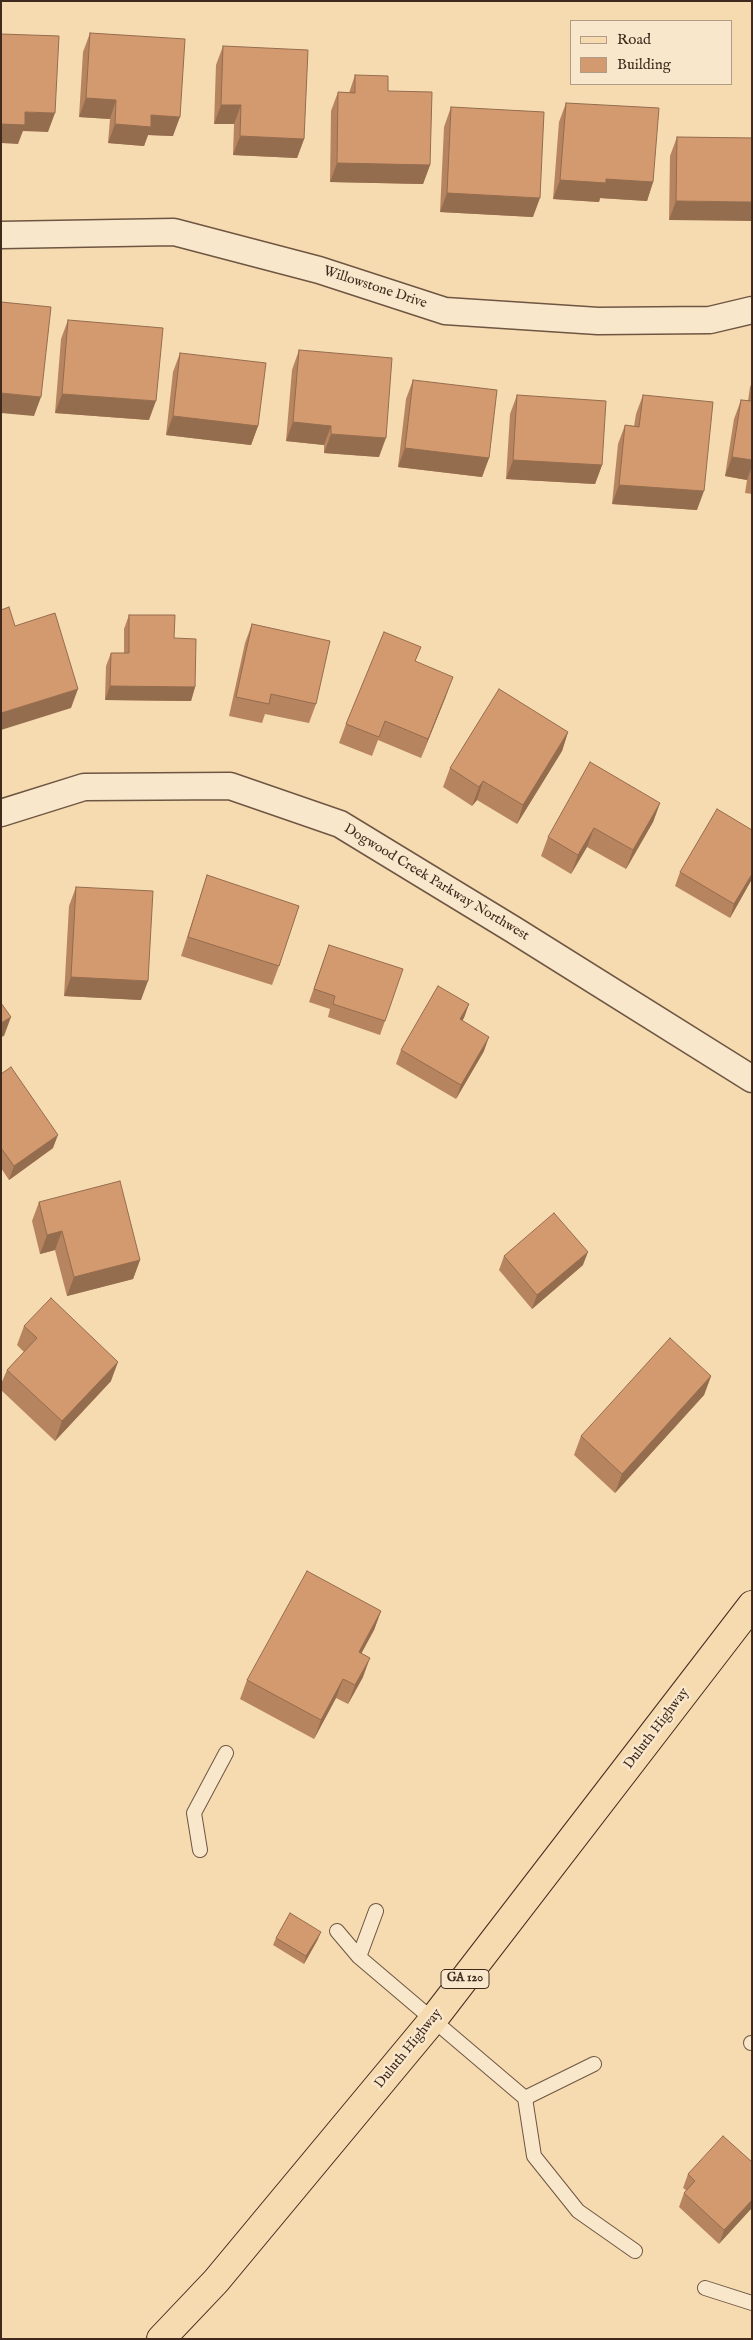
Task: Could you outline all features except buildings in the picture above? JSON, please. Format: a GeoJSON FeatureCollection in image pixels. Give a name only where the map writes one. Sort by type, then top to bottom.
{"type":"FeatureCollection","features":[{"type":"Feature","properties":{"kind":"main road","name":"Duluth Highway"},"geometry":{"type":"LineString","coordinates":[[162,2339],[216,2281],[432,2021],[752,1605]]}},
{"type":"Feature","properties":{"kind":"street","name":"Willowstone Drive"},"geometry":{"type":"LineString","coordinates":[[1,235],[174,232],[320,270],[445,311],[607,321],[710,320],[752,310]]}},
{"type":"Feature","properties":{"kind":"street","name":"Dogwood Creek Parkway Northwest"},"geometry":{"type":"LineString","coordinates":[[1,813],[84,787],[230,786],[340,824],[506,924],[752,1079]]}},
{"type":"Feature","properties":{"kind":"lane"},"geometry":{"type":"LineString","coordinates":[[200,1850],[194,1813],[226,1753]]}},
{"type":"Feature","properties":{"kind":"lane"},"geometry":{"type":"LineString","coordinates":[[359,1957],[376,1911]]}},
{"type":"Feature","properties":{"kind":"lane"},"geometry":{"type":"LineString","coordinates":[[337,1931],[359,1957],[432,2021],[525,2098],[534,2156],[578,2211],[635,2251]]}},
{"type":"Feature","properties":{"kind":"lane"},"geometry":{"type":"LineString","coordinates":[[525,2098],[594,2064]]}},
{"type":"Feature","properties":{"kind":"lane"},"geometry":{"type":"LineString","coordinates":[[705,2288],[752,2303]]}}]}
